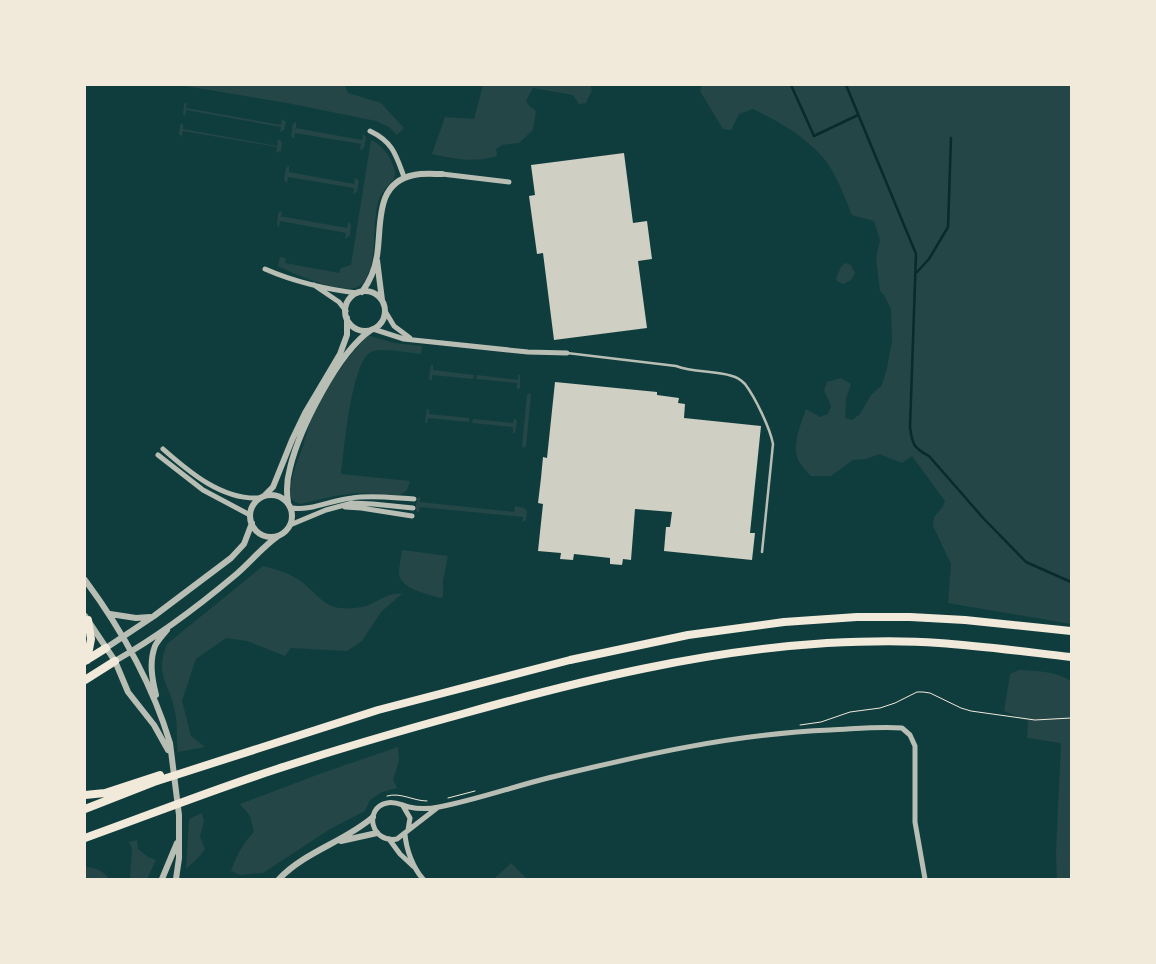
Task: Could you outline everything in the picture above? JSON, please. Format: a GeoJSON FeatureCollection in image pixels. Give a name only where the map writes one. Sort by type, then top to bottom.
{"type":"FeatureCollection","features":[{"type":"Feature","properties":{"kind":"highway"},"geometry":{"type":"LineString","coordinates":[[85,809],[154,782],[378,710],[617,649],[712,631],[825,619],[901,617],[965,620],[1071,631]]}},
{"type":"Feature","properties":{"kind":"highway"},"geometry":{"type":"LineString","coordinates":[[86,661],[91,635],[87,618]]}},
{"type":"Feature","properties":{"kind":"highway"},"geometry":{"type":"LineString","coordinates":[[86,838],[335,750],[572,684],[676,662],[765,649],[827,643],[882,642],[937,642],[1070,657]]}},
{"type":"Feature","properties":{"kind":"highway"},"geometry":{"type":"LineString","coordinates":[[86,661],[106,648]]}},
{"type":"Feature","properties":{"kind":"highway"},"geometry":{"type":"LineString","coordinates":[[85,680],[115,661]]}},
{"type":"Feature","properties":{"kind":"highway"},"geometry":{"type":"LineString","coordinates":[[85,795],[105,793],[219,756],[236,755]]}},
{"type":"Feature","properties":{"kind":"street"},"geometry":{"type":"LineString","coordinates":[[370,131],[387,141],[393,149],[404,177]]}},
{"type":"Feature","properties":{"kind":"street"},"geometry":{"type":"LineString","coordinates":[[278,536],[265,536],[255,529],[250,515],[255,502],[274,487],[292,440],[305,413],[340,354],[347,335],[346,314],[349,300],[360,292],[370,279],[377,256],[382,204],[386,196],[396,183],[404,177],[416,174],[442,174],[509,182]]}},
{"type":"Feature","properties":{"kind":"street"},"geometry":{"type":"LineString","coordinates":[[377,256],[382,301],[385,310],[394,326],[410,338]]}},
{"type":"Feature","properties":{"kind":"street"},"geometry":{"type":"LineString","coordinates":[[265,269],[284,278],[314,285],[370,292],[377,295],[382,301]]}},
{"type":"Feature","properties":{"kind":"street"},"geometry":{"type":"LineString","coordinates":[[314,285],[339,302],[354,327],[359,330],[372,330],[397,337],[528,352],[567,353]]}},
{"type":"Feature","properties":{"kind":"street"},"geometry":{"type":"LineString","coordinates":[[115,661],[170,626],[234,576],[256,557],[269,542],[284,533],[292,520],[287,482],[290,467],[311,416],[324,389],[344,357],[356,341],[383,320],[385,310]]}},
{"type":"Feature","properties":{"kind":"street"},"geometry":{"type":"LineString","coordinates":[[163,450],[188,471],[217,488],[240,497],[278,495],[289,505],[304,508],[353,497],[414,499]]}},
{"type":"Feature","properties":{"kind":"street"},"geometry":{"type":"LineString","coordinates":[[158,455],[203,490],[250,515]]}},
{"type":"Feature","properties":{"kind":"street"},"geometry":{"type":"LineString","coordinates":[[290,525],[326,510],[352,504],[413,508]]}},
{"type":"Feature","properties":{"kind":"street"},"geometry":{"type":"LineString","coordinates":[[342,507],[412,516]]}},
{"type":"Feature","properties":{"kind":"street"},"geometry":{"type":"LineString","coordinates":[[106,648],[214,572],[244,544],[252,523]]}},
{"type":"Feature","properties":{"kind":"street"},"geometry":{"type":"LineString","coordinates":[[85,580],[110,614],[132,651],[159,708]]}},
{"type":"Feature","properties":{"kind":"street"},"geometry":{"type":"LineString","coordinates":[[110,614],[136,618],[154,616]]}},
{"type":"Feature","properties":{"kind":"street"},"geometry":{"type":"LineString","coordinates":[[87,618],[115,661],[128,692],[154,726],[170,754]]}},
{"type":"Feature","properties":{"kind":"street"},"geometry":{"type":"LineString","coordinates":[[162,879],[172,857],[178,837],[178,803],[170,743],[152,678],[152,656],[159,641],[170,626]]}},
{"type":"Feature","properties":{"kind":"street"},"geometry":{"type":"LineString","coordinates":[[415,867],[388,840],[377,833],[373,817],[382,804],[392,802],[421,808],[437,808],[546,779],[673,748],[697,744],[777,733],[894,727],[902,728],[910,735],[915,746],[916,834],[925,879]]}},
{"type":"Feature","properties":{"kind":"street"},"geometry":{"type":"LineString","coordinates":[[402,805],[410,818],[405,844],[415,867],[423,879]]}},
{"type":"Feature","properties":{"kind":"street"},"geometry":{"type":"LineString","coordinates":[[388,840],[398,839],[437,808]]}},
{"type":"Feature","properties":{"kind":"street"},"geometry":{"type":"LineString","coordinates":[[279,879],[304,858],[363,826],[373,817]]}},
{"type":"Feature","properties":{"kind":"street"},"geometry":{"type":"LineString","coordinates":[[335,842],[377,833]]}},
{"type":"Feature","properties":{"kind":"street"},"geometry":{"type":"LineString","coordinates":[[176,879],[179,858],[178,837]]}},
{"type":"Feature","properties":{"kind":"lane"},"geometry":{"type":"LineString","coordinates":[[567,353],[676,366],[686,370],[732,376],[745,384],[760,412],[773,444],[762,552]]}},
{"type":"Feature","properties":{"kind":"shaded area"},"geometry":{"type":"Polygon","coordinates":[[[179,85],[345,85],[348,93],[381,103],[404,128],[397,135],[389,127],[376,121],[287,103],[179,85]]]}},
{"type":"Feature","properties":{"kind":"shaded area"},"geometry":{"type":"Polygon","coordinates":[[[483,85],[590,85],[592,90],[586,103],[579,104],[573,95],[533,88],[526,101],[536,111],[533,130],[519,143],[502,145],[496,149],[497,156],[472,160],[432,154],[445,117],[474,119],[483,85]]]}},
{"type":"Feature","properties":{"kind":"shaded area"},"geometry":{"type":"Polygon","coordinates":[[[702,85],[1071,85],[1071,624],[948,603],[951,564],[933,526],[934,517],[945,501],[912,456],[902,463],[879,454],[866,459],[853,460],[831,476],[811,476],[801,465],[796,450],[799,429],[806,409],[820,417],[828,414],[831,406],[824,390],[827,382],[841,378],[851,384],[846,399],[845,418],[852,420],[860,414],[871,395],[882,385],[892,341],[891,309],[880,291],[876,258],[880,240],[874,221],[852,215],[833,172],[823,157],[810,144],[786,127],[753,109],[739,114],[731,130],[723,129],[700,91],[702,85]]]}},
{"type":"Feature","properties":{"kind":"shaded area"},"geometry":{"type":"Polygon","coordinates":[[[187,102],[186,108],[281,125],[282,119],[286,122],[284,130],[280,132],[281,127],[186,110],[185,116],[183,114],[184,104],[187,102]]]}},
{"type":"Feature","properties":{"kind":"shaded area"},"geometry":{"type":"Polygon","coordinates":[[[296,122],[296,128],[362,140],[363,134],[366,137],[364,148],[360,150],[361,144],[295,133],[294,139],[291,136],[293,124],[296,122]]]}},
{"type":"Feature","properties":{"kind":"shaded area"},"geometry":{"type":"Polygon","coordinates":[[[183,123],[183,129],[277,146],[278,140],[280,140],[282,143],[281,151],[276,153],[277,147],[183,131],[182,137],[179,134],[180,125],[183,123]]]}},
{"type":"Feature","properties":{"kind":"shaded area"},"geometry":{"type":"Polygon","coordinates":[[[371,140],[379,145],[387,154],[394,168],[395,176],[381,194],[378,202],[371,267],[365,281],[355,288],[338,288],[294,274],[278,266],[280,257],[286,258],[285,263],[339,273],[341,268],[351,265],[371,140]]]}},
{"type":"Feature","properties":{"kind":"shaded area"},"geometry":{"type":"Polygon","coordinates":[[[289,166],[289,172],[354,184],[355,178],[359,181],[357,192],[353,194],[354,188],[288,177],[287,183],[284,180],[286,168],[289,166]]]}},
{"type":"Feature","properties":{"kind":"shaded area"},"geometry":{"type":"Polygon","coordinates":[[[282,211],[281,217],[347,228],[348,223],[350,223],[350,236],[345,239],[346,233],[280,221],[279,227],[277,225],[278,213],[282,211]]]}},
{"type":"Feature","properties":{"kind":"shaded area"},"geometry":{"type":"Polygon","coordinates":[[[845,263],[851,265],[855,273],[851,280],[843,284],[837,281],[836,278],[845,263]]]}},
{"type":"Feature","properties":{"kind":"shaded area"},"geometry":{"type":"Polygon","coordinates":[[[367,335],[394,343],[422,346],[421,354],[382,350],[371,352],[364,359],[358,372],[350,408],[341,474],[410,481],[407,490],[400,495],[356,493],[300,504],[295,502],[291,498],[292,479],[315,411],[335,377],[367,335]]]}},
{"type":"Feature","properties":{"kind":"shaded area"},"geometry":{"type":"Polygon","coordinates":[[[431,365],[433,365],[433,370],[474,375],[473,379],[432,375],[432,380],[430,380],[431,365]]]}},
{"type":"Feature","properties":{"kind":"shaded area"},"geometry":{"type":"Polygon","coordinates":[[[477,375],[518,380],[518,375],[520,375],[520,388],[517,389],[517,383],[476,379],[477,375]]]}},
{"type":"Feature","properties":{"kind":"shaded area"},"geometry":{"type":"Polygon","coordinates":[[[529,393],[531,395],[526,446],[524,448],[522,446],[527,395],[529,393]]]}},
{"type":"Feature","properties":{"kind":"shaded area"},"geometry":{"type":"Polygon","coordinates":[[[427,409],[429,409],[429,414],[469,418],[469,422],[428,418],[426,423],[427,409]]]}},
{"type":"Feature","properties":{"kind":"shaded area"},"geometry":{"type":"Polygon","coordinates":[[[514,418],[517,421],[515,433],[513,433],[513,427],[472,423],[473,419],[513,423],[514,418]]]}},
{"type":"Feature","properties":{"kind":"shaded area"},"geometry":{"type":"Polygon","coordinates":[[[419,497],[420,502],[514,512],[515,506],[524,508],[527,511],[526,520],[522,522],[523,517],[420,507],[419,512],[417,512],[416,504],[419,497]]]}},
{"type":"Feature","properties":{"kind":"shaded area"},"geometry":{"type":"Polygon","coordinates":[[[402,550],[448,556],[443,580],[443,597],[440,598],[422,593],[405,584],[399,574],[402,550]]]}},
{"type":"Feature","properties":{"kind":"shaded area"},"geometry":{"type":"Polygon","coordinates":[[[263,566],[292,576],[333,607],[363,607],[388,595],[402,594],[381,612],[362,641],[347,651],[291,648],[285,656],[247,641],[226,638],[196,659],[182,701],[191,736],[205,747],[178,752],[173,702],[162,672],[163,655],[167,644],[263,566]]]}},
{"type":"Feature","properties":{"kind":"shaded area"},"geometry":{"type":"Polygon","coordinates":[[[1019,670],[1053,673],[1071,681],[1071,879],[1057,879],[1056,853],[1061,743],[1027,738],[1028,721],[1004,711],[1010,674],[1019,670]]]}},
{"type":"Feature","properties":{"kind":"shaded area"},"geometry":{"type":"Polygon","coordinates":[[[398,747],[399,760],[393,780],[397,788],[382,792],[370,800],[365,811],[330,829],[263,873],[240,875],[231,871],[240,850],[254,832],[250,816],[240,804],[398,747]]]}},
{"type":"Feature","properties":{"kind":"shaded area"},"geometry":{"type":"Polygon","coordinates":[[[202,813],[204,821],[200,837],[205,849],[186,869],[189,819],[202,813]]]}},
{"type":"Feature","properties":{"kind":"shaded area"},"geometry":{"type":"Polygon","coordinates":[[[137,840],[138,849],[148,857],[156,860],[147,879],[130,879],[132,849],[129,842],[137,840]]]}},
{"type":"Feature","properties":{"kind":"shaded area"},"geometry":{"type":"Polygon","coordinates":[[[511,863],[527,879],[494,879],[511,863]]]}},
{"type":"Feature","properties":{"kind":"shaded area"},"geometry":{"type":"Polygon","coordinates":[[[85,867],[99,870],[109,879],[85,879],[85,867]]]}},
{"type":"Feature","properties":{"kind":"building"},"geometry":{"type":"Polygon","coordinates":[[[624,153],[633,223],[647,221],[652,259],[638,261],[647,328],[554,340],[543,253],[537,254],[529,196],[535,195],[531,165],[624,153]]]}},
{"type":"Feature","properties":{"kind":"building"},"geometry":{"type":"Polygon","coordinates":[[[555,382],[657,392],[657,395],[679,398],[678,403],[685,404],[684,418],[761,426],[750,533],[755,533],[752,560],[664,551],[666,527],[670,527],[672,512],[635,509],[631,560],[623,559],[622,565],[610,564],[610,558],[574,554],[573,560],[560,559],[561,553],[538,551],[543,504],[538,503],[543,457],[547,458],[555,382]]]}},
{"type":"Feature","properties":{"kind":"waterway"},"geometry":{"type":"LineString","coordinates":[[791,85],[814,136],[858,115]]}},
{"type":"Feature","properties":{"kind":"waterway"},"geometry":{"type":"LineString","coordinates":[[846,85],[916,254],[910,427],[914,444],[916,448],[929,456],[984,519],[1026,562],[1071,582]]}},
{"type":"Feature","properties":{"kind":"waterway"},"geometry":{"type":"LineString","coordinates":[[917,272],[929,259],[948,227],[951,138]]}}]}
